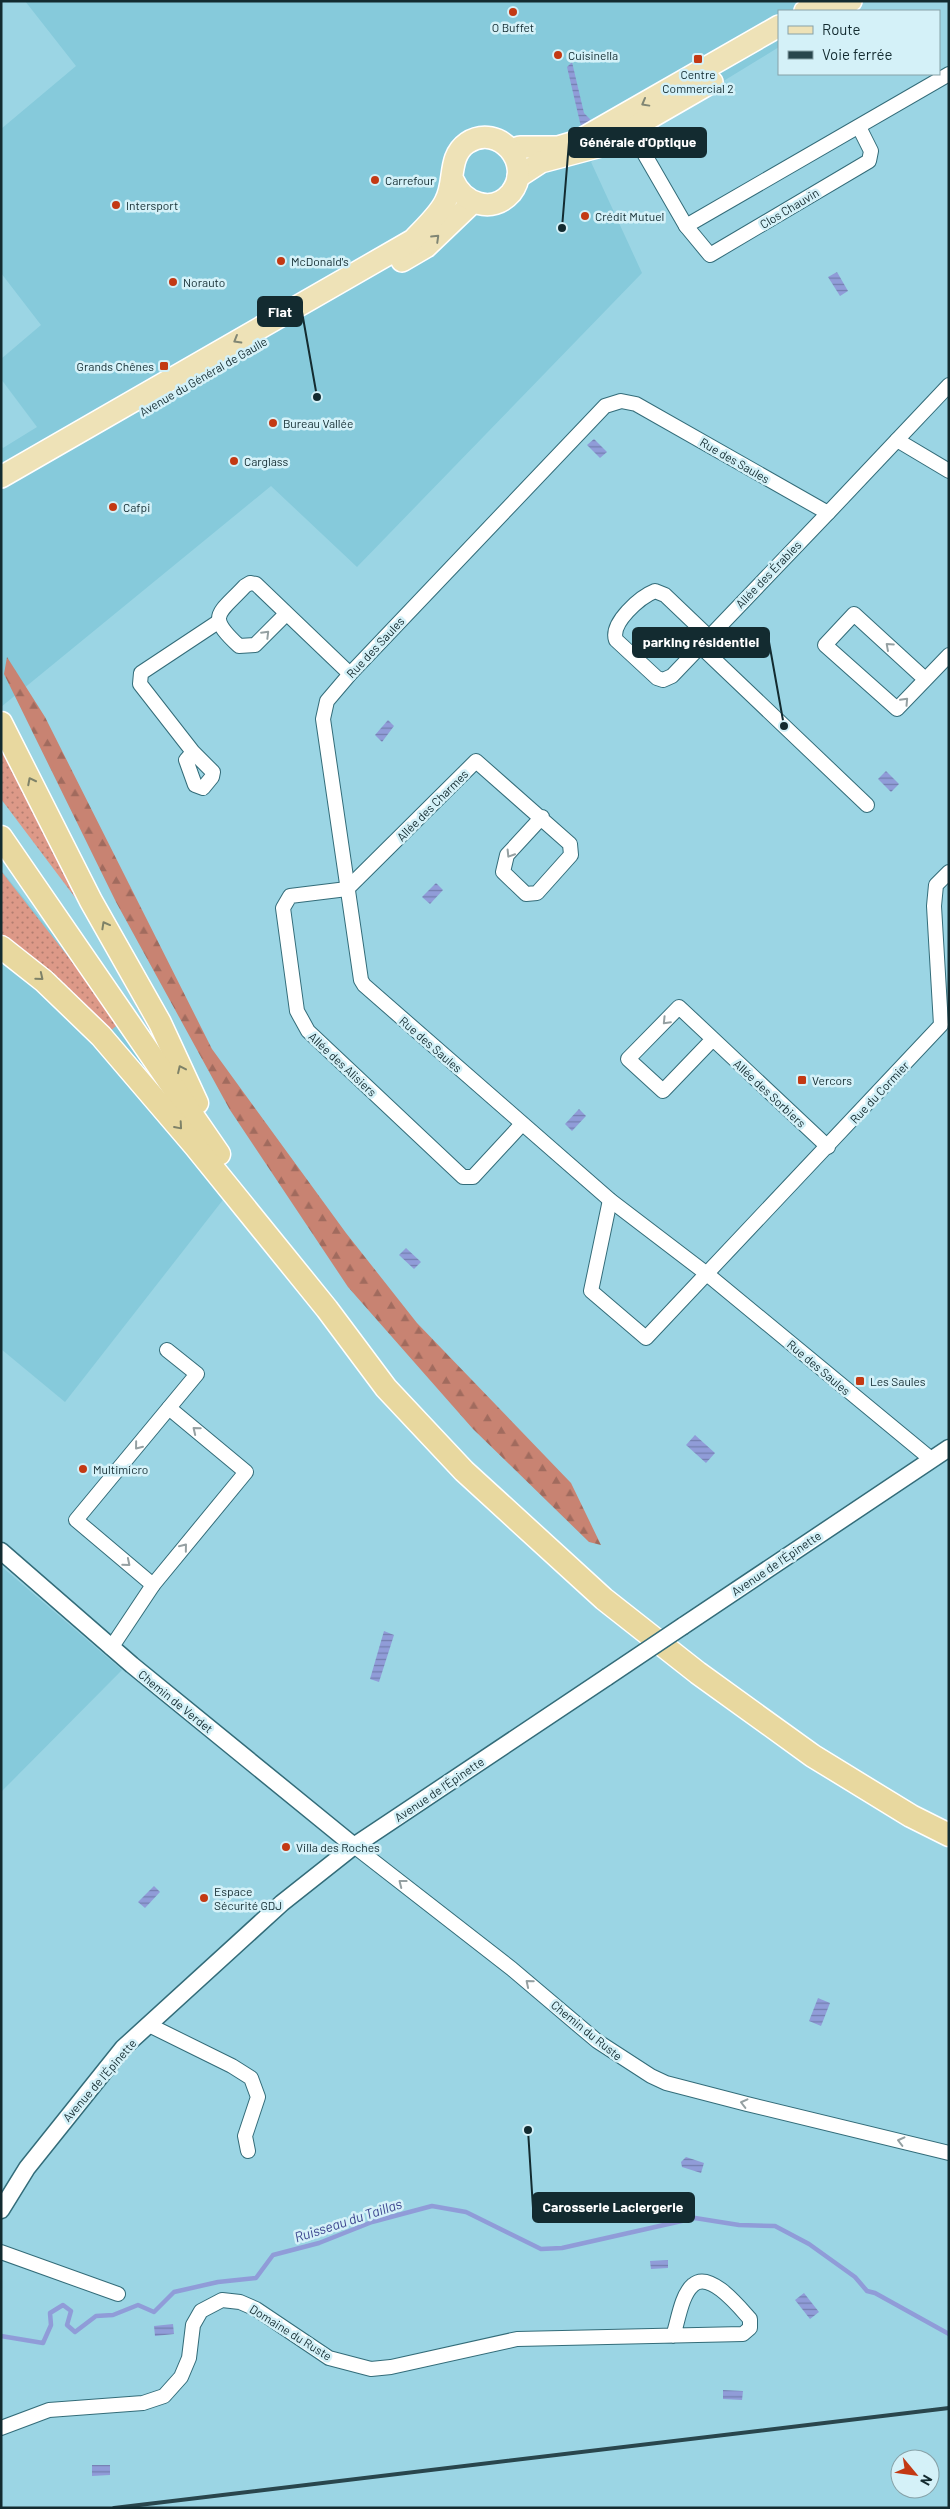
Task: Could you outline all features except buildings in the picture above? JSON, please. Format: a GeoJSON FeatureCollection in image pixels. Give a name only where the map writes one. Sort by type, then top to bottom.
{"type":"FeatureCollection","features":[{"type":"Feature","properties":{"kind":"highway"},"geometry":{"type":"LineString","coordinates":[[1,711],[13,745]]}},
{"type":"Feature","properties":{"kind":"highway"},"geometry":{"type":"LineString","coordinates":[[1,723],[91,901],[160,1023],[224,1161]]}},
{"type":"Feature","properties":{"kind":"highway"},"geometry":{"type":"LineString","coordinates":[[1,837],[327,1309],[386,1388],[464,1471],[604,1599],[698,1674],[813,1756],[911,1816],[949,1834]]}},
{"type":"Feature","properties":{"kind":"highway"},"geometry":{"type":"LineString","coordinates":[[1,947],[44,980],[101,1036],[195,1146],[327,1309]]}},
{"type":"Feature","properties":{"kind":"main road"},"geometry":{"type":"LineString","coordinates":[[806,10],[822,1]]}},
{"type":"Feature","properties":{"kind":"main road"},"geometry":{"type":"LineString","coordinates":[[836,10],[851,1]]}},
{"type":"Feature","properties":{"kind":"main road"},"geometry":{"type":"LineString","coordinates":[[453,180],[464,197],[473,202],[493,204],[502,200],[510,194],[518,177],[516,158],[511,150],[520,147],[558,147],[578,141],[778,27]]}},
{"type":"Feature","properties":{"kind":"main road"},"geometry":{"type":"LineString","coordinates":[[518,177],[541,162],[601,146],[778,44]]}},
{"type":"Feature","properties":{"kind":"main road","name":"Avenue du Général de Gaulle"},"geometry":{"type":"LineString","coordinates":[[1,477],[413,240],[445,203],[453,180],[454,159],[467,143],[486,138],[504,143],[511,150]]}},
{"type":"Feature","properties":{"kind":"main road","name":"Avenue du Général de Gaulle"},"geometry":{"type":"LineString","coordinates":[[1,492],[426,248],[473,202]]}},
{"type":"Feature","properties":{"kind":"street"},"geometry":{"type":"LineString","coordinates":[[686,226],[949,74]]}},
{"type":"Feature","properties":{"kind":"street","name":"Clos Chauvin"},"geometry":{"type":"LineString","coordinates":[[630,129],[686,226],[710,255],[869,161],[871,151],[859,127]]}},
{"type":"Feature","properties":{"kind":"street"},"geometry":{"type":"LineString","coordinates":[[828,513],[949,385]]}},
{"type":"Feature","properties":{"kind":"street","name":"Rue des Saules"},"geometry":{"type":"LineString","coordinates":[[828,513],[636,404],[621,401],[605,406],[350,674],[327,701],[323,720],[361,980],[364,985],[610,1200],[708,1274],[931,1459]]}},
{"type":"Feature","properties":{"kind":"street"},"geometry":{"type":"LineString","coordinates":[[897,440],[949,471]]}},
{"type":"Feature","properties":{"kind":"street","name":"Allée des Érables"},"geometry":{"type":"LineString","coordinates":[[704,641],[664,596],[655,591],[644,595],[615,626],[614,634],[616,640],[657,678],[663,680],[672,676],[828,513]]}},
{"type":"Feature","properties":{"kind":"street"},"geometry":{"type":"LineString","coordinates":[[286,614],[255,645],[239,646],[222,630],[218,622],[220,613],[250,583],[256,584],[350,674]]}},
{"type":"Feature","properties":{"kind":"street"},"geometry":{"type":"LineString","coordinates":[[925,678],[854,614],[825,645],[897,709],[949,654]]}},
{"type":"Feature","properties":{"kind":"street"},"geometry":{"type":"LineString","coordinates":[[193,752],[140,684],[141,673],[218,622]]}},
{"type":"Feature","properties":{"kind":"street"},"geometry":{"type":"LineString","coordinates":[[704,641],[867,805]]}},
{"type":"Feature","properties":{"kind":"street","name":"Allée des Charmes"},"geometry":{"type":"LineString","coordinates":[[347,889],[476,761],[542,818],[570,844],[571,855],[537,893],[526,894],[503,872],[507,855],[542,818]]}},
{"type":"Feature","properties":{"kind":"street","name":"Rue du Cormier"},"geometry":{"type":"LineString","coordinates":[[708,1274],[941,1025],[934,906],[936,885],[949,872]]}},
{"type":"Feature","properties":{"kind":"street","name":"Allée des Alisiers"},"geometry":{"type":"LineString","coordinates":[[347,889],[290,896],[283,908],[297,1011],[308,1031],[463,1176],[474,1177],[522,1124]]}},
{"type":"Feature","properties":{"kind":"street","name":"Allée des Sorbiers"},"geometry":{"type":"LineString","coordinates":[[713,1039],[663,1091],[628,1059],[679,1007],[828,1147]]}},
{"type":"Feature","properties":{"kind":"street"},"geometry":{"type":"LineString","coordinates":[[610,1200],[591,1291],[646,1338],[708,1274]]}},
{"type":"Feature","properties":{"kind":"street"},"geometry":{"type":"LineString","coordinates":[[153,1585],[76,1520],[196,1374],[167,1350]]}},
{"type":"Feature","properties":{"kind":"street"},"geometry":{"type":"LineString","coordinates":[[111,1648],[153,1585],[246,1472],[169,1408]]}},
{"type":"Feature","properties":{"kind":"street","name":"Avenue de l'Épinette"},"geometry":{"type":"LineString","coordinates":[[1,2210],[27,2168],[57,2128],[123,2048],[282,1903],[354,1846],[949,1448]]}},
{"type":"Feature","properties":{"kind":"street","name":"Chemin de Verdet"},"geometry":{"type":"LineString","coordinates":[[1,1552],[111,1648],[354,1846]]}},
{"type":"Feature","properties":{"kind":"street","name":"Chemin du Ruste"},"geometry":{"type":"LineString","coordinates":[[354,1846],[512,1969],[597,2041],[651,2076],[676,2085],[949,2153]]}},
{"type":"Feature","properties":{"kind":"street"},"geometry":{"type":"LineString","coordinates":[[149,2024],[232,2066],[250,2078],[258,2097],[245,2136],[248,2151]]}},
{"type":"Feature","properties":{"kind":"street"},"geometry":{"type":"LineString","coordinates":[[1,2252],[118,2294]]}},
{"type":"Feature","properties":{"kind":"street","name":"Domaine du Ruste"},"geometry":{"type":"LineString","coordinates":[[1,2428],[49,2410],[143,2403],[164,2396],[181,2378],[189,2358],[193,2325],[201,2311],[222,2300],[240,2302],[256,2309],[329,2358],[371,2369],[390,2367],[517,2339],[673,2336],[743,2334],[750,2328],[750,2319],[718,2286],[699,2282],[694,2284],[686,2295],[673,2336]]}},
{"type":"Feature","properties":{"kind":"shaded area"},"geometry":{"type":"Polygon","coordinates":[[[25,1],[853,1],[839,10],[778,10],[778,48],[591,162],[642,273],[357,567],[271,486],[1,707],[1,446],[3,448],[37,427],[1,379],[1,359],[41,325],[1,273],[1,129],[76,66],[25,1]]]}},
{"type":"Feature","properties":{"kind":"shaded area"},"geometry":{"type":"Polygon","coordinates":[[[572,62],[584,113],[590,119],[589,126],[582,131],[567,67],[572,62]]]}},
{"type":"Feature","properties":{"kind":"shaded area"},"geometry":{"type":"Polygon","coordinates":[[[837,272],[848,291],[840,296],[828,277],[837,272]]]}},
{"type":"Feature","properties":{"kind":"shaded area"},"geometry":{"type":"Polygon","coordinates":[[[594,439],[607,452],[600,458],[587,445],[594,439]]]}},
{"type":"Feature","properties":{"kind":"shaded area"},"geometry":{"type":"Polygon","coordinates":[[[388,720],[394,726],[382,742],[375,735],[388,720]]]}},
{"type":"Feature","properties":{"kind":"shaded area"},"geometry":{"type":"Polygon","coordinates":[[[1,742],[155,1024],[149,1029],[77,900],[1,799],[1,742]]]}},
{"type":"Feature","properties":{"kind":"shaded area"},"geometry":{"type":"Polygon","coordinates":[[[886,771],[899,784],[891,792],[878,779],[886,771]]]}},
{"type":"Feature","properties":{"kind":"shaded area"},"geometry":{"type":"Polygon","coordinates":[[[1,870],[52,933],[233,1187],[65,1402],[1,1349],[1,870]]]}},
{"type":"Feature","properties":{"kind":"shaded area"},"geometry":{"type":"Polygon","coordinates":[[[1,871],[120,1023],[110,1031],[1,937],[1,871]]]}},
{"type":"Feature","properties":{"kind":"shaded area"},"geometry":{"type":"Polygon","coordinates":[[[436,883],[443,890],[430,904],[422,897],[436,883]]]}},
{"type":"Feature","properties":{"kind":"shaded area"},"geometry":{"type":"Polygon","coordinates":[[[579,1109],[586,1116],[572,1131],[565,1124],[579,1109]]]}},
{"type":"Feature","properties":{"kind":"shaded area"},"geometry":{"type":"Polygon","coordinates":[[[406,1248],[421,1262],[414,1269],[399,1255],[406,1248]]]}},
{"type":"Feature","properties":{"kind":"shaded area"},"geometry":{"type":"Polygon","coordinates":[[[695,1435],[715,1453],[706,1463],[686,1445],[695,1435]]]}},
{"type":"Feature","properties":{"kind":"shaded area"},"geometry":{"type":"Polygon","coordinates":[[[1,1566],[122,1670],[1,1792],[1,1566]]]}},
{"type":"Feature","properties":{"kind":"shaded area"},"geometry":{"type":"Polygon","coordinates":[[[384,1631],[394,1635],[379,1682],[370,1679],[384,1631]]]}},
{"type":"Feature","properties":{"kind":"shaded area"},"geometry":{"type":"Polygon","coordinates":[[[154,1886],[160,1892],[145,1908],[138,1902],[154,1886]]]}},
{"type":"Feature","properties":{"kind":"shaded area"},"geometry":{"type":"Polygon","coordinates":[[[818,1998],[830,2003],[821,2026],[809,2021],[818,1998]]]}},
{"type":"Feature","properties":{"kind":"shaded area"},"geometry":{"type":"Polygon","coordinates":[[[686,2157],[704,2163],[701,2173],[682,2167],[681,2162],[686,2157]]]}},
{"type":"Feature","properties":{"kind":"shaded area"},"geometry":{"type":"Polygon","coordinates":[[[668,2260],[668,2268],[651,2269],[650,2261],[668,2260]]]}},
{"type":"Feature","properties":{"kind":"shaded area"},"geometry":{"type":"Polygon","coordinates":[[[804,2293],[819,2312],[810,2319],[795,2300],[804,2293]]]}},
{"type":"Feature","properties":{"kind":"shaded area"},"geometry":{"type":"Polygon","coordinates":[[[173,2324],[174,2334],[155,2336],[154,2326],[173,2324]]]}},
{"type":"Feature","properties":{"kind":"shaded area"},"geometry":{"type":"Polygon","coordinates":[[[723,2390],[743,2391],[742,2400],[723,2399],[723,2390]]]}},
{"type":"Feature","properties":{"kind":"shaded area"},"geometry":{"type":"Polygon","coordinates":[[[92,2465],[110,2465],[110,2475],[92,2476],[92,2465]]]}},
{"type":"Feature","properties":{"kind":"green space"},"geometry":{"type":"Polygon","coordinates":[[[7,657],[45,717],[212,1049],[346,1233],[417,1323],[571,1483],[601,1545],[589,1542],[473,1429],[348,1287],[230,1110],[116,902],[4,674],[7,657]]]}},
{"type":"Feature","properties":{"kind":"waterway","name":"Ruisseau du Taillas"},"geometry":{"type":"LineString","coordinates":[[1,2336],[43,2343],[51,2325],[50,2313],[63,2305],[71,2311],[67,2325],[75,2332],[96,2316],[113,2315],[138,2305],[154,2312],[174,2292],[218,2282],[256,2278],[273,2255],[319,2243],[372,2222],[432,2206],[466,2212],[541,2249],[562,2248],[695,2218],[739,2225],[775,2226],[809,2244],[855,2277],[867,2291],[875,2293],[949,2334]]}},
{"type":"Feature","properties":{"kind":"railway"},"geometry":{"type":"LineString","coordinates":[[114,2508],[949,2408]]}},
{"type":"Feature","properties":{"kind":"place","name":"O Buffet"},"geometry":{"type":"Point","coordinates":[513,12]}},
{"type":"Feature","properties":{"kind":"place","name":"Cuisinella"},"geometry":{"type":"Point","coordinates":[558,55]}},
{"type":"Feature","properties":{"kind":"place","name":"Centre Commercial 2"},"geometry":{"type":"Point","coordinates":[698,59]}},
{"type":"Feature","properties":{"kind":"place","name":"Carrefour"},"geometry":{"type":"Point","coordinates":[375,180]}},
{"type":"Feature","properties":{"kind":"place","name":"Intersport"},"geometry":{"type":"Point","coordinates":[116,205]}},
{"type":"Feature","properties":{"kind":"place","name":"Crédit Mutuel"},"geometry":{"type":"Point","coordinates":[585,216]}},
{"type":"Feature","properties":{"kind":"place","name":"Générale d'Optique"},"geometry":{"type":"Point","coordinates":[562,228]}},
{"type":"Feature","properties":{"kind":"place","name":"McDonald's"},"geometry":{"type":"Point","coordinates":[281,261]}},
{"type":"Feature","properties":{"kind":"place","name":"Norauto"},"geometry":{"type":"Point","coordinates":[173,282]}},
{"type":"Feature","properties":{"kind":"place","name":"Grands Chênes"},"geometry":{"type":"Point","coordinates":[164,366]}},
{"type":"Feature","properties":{"kind":"place","name":"Fiat"},"geometry":{"type":"Point","coordinates":[317,397]}},
{"type":"Feature","properties":{"kind":"place","name":"Bureau Vallée"},"geometry":{"type":"Point","coordinates":[273,423]}},
{"type":"Feature","properties":{"kind":"place","name":"Carglass"},"geometry":{"type":"Point","coordinates":[234,461]}},
{"type":"Feature","properties":{"kind":"place","name":"Cafpi"},"geometry":{"type":"Point","coordinates":[113,507]}},
{"type":"Feature","properties":{"kind":"place","name":"parking résidentiel"},"geometry":{"type":"Point","coordinates":[784,726]}},
{"type":"Feature","properties":{"kind":"place","name":"Vercors"},"geometry":{"type":"Point","coordinates":[802,1080]}},
{"type":"Feature","properties":{"kind":"place","name":"Les Saules"},"geometry":{"type":"Point","coordinates":[860,1381]}},
{"type":"Feature","properties":{"kind":"place","name":"Multimicro"},"geometry":{"type":"Point","coordinates":[83,1469]}},
{"type":"Feature","properties":{"kind":"place","name":"Villa des Roches"},"geometry":{"type":"Point","coordinates":[286,1847]}},
{"type":"Feature","properties":{"kind":"place","name":"Espace Sécurité GDJ"},"geometry":{"type":"Point","coordinates":[204,1898]}},
{"type":"Feature","properties":{"kind":"place","name":"Carosserie Laclergerie"},"geometry":{"type":"Point","coordinates":[528,2130]}}]}
